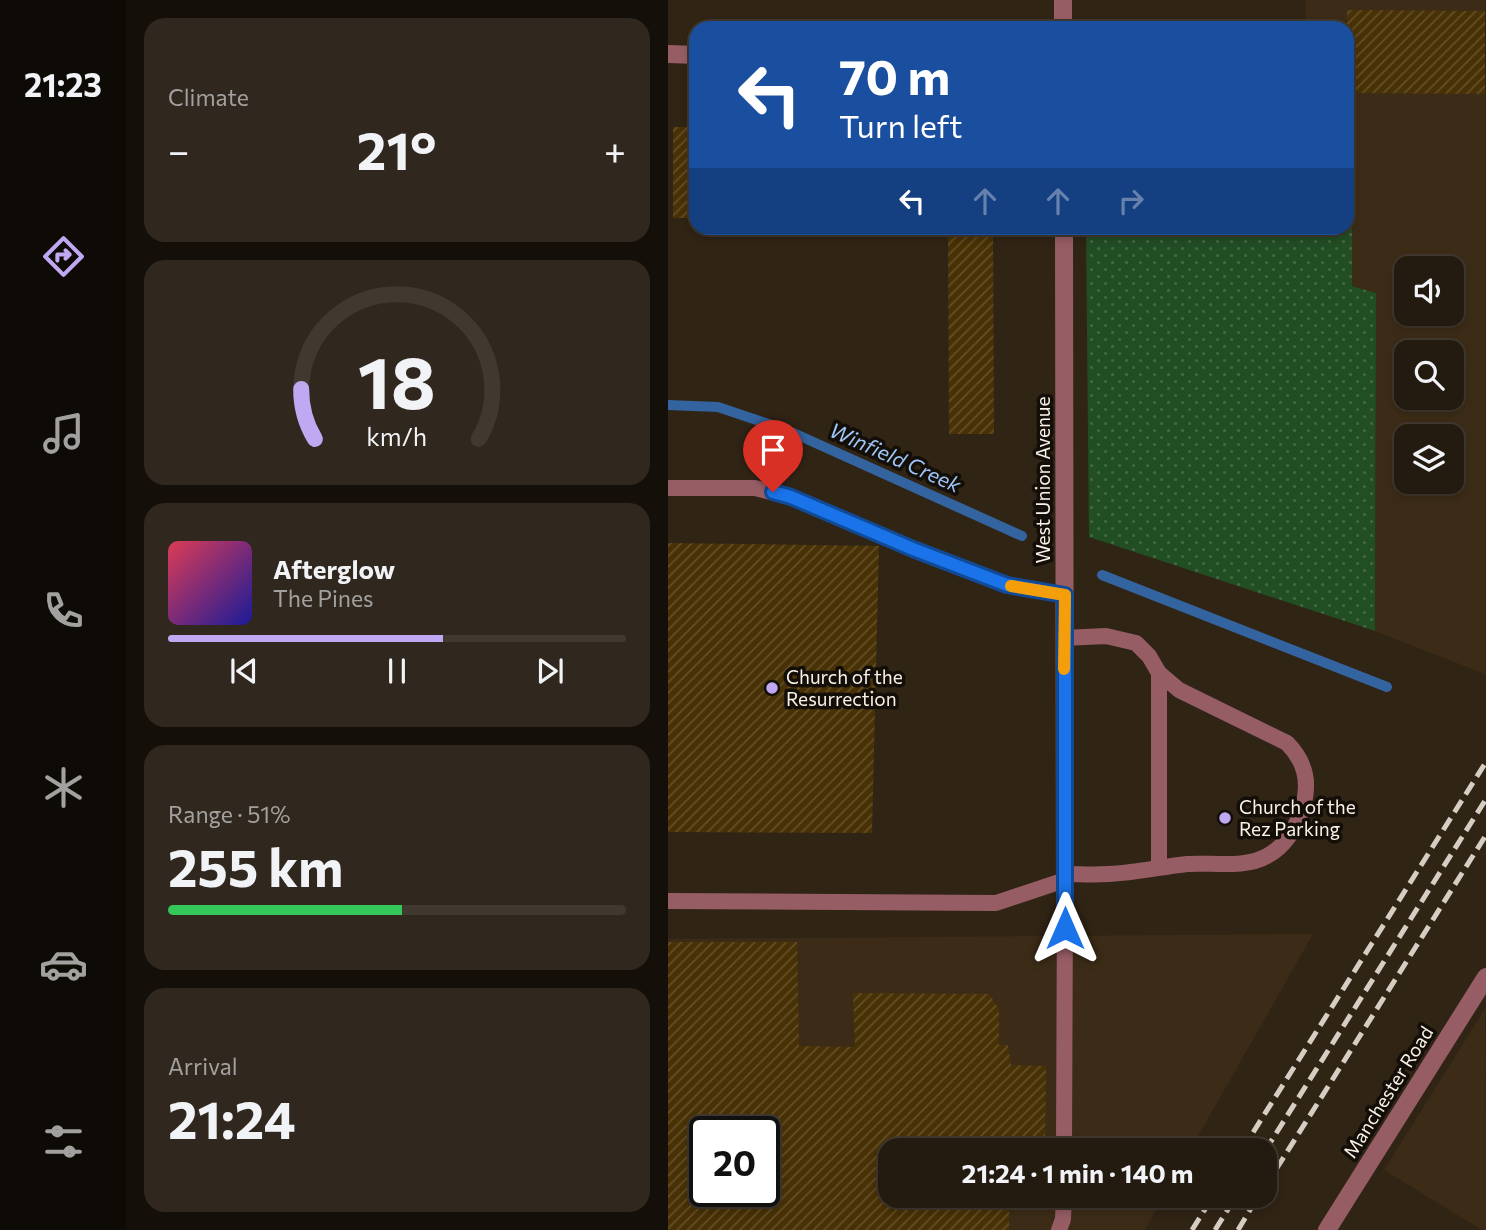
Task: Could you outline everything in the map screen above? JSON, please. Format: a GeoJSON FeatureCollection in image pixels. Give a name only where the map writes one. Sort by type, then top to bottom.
{"type":"FeatureCollection","features":[{"type":"Feature","properties":{"kind":"street"},"geometry":{"type":"LineString","coordinates":[[1063,0],[1063,21]]}},
{"type":"Feature","properties":{"kind":"street"},"geometry":{"type":"LineString","coordinates":[[668,54],[689,55]]}},
{"type":"Feature","properties":{"kind":"street","name":"West Union Avenue"},"geometry":{"type":"LineString","coordinates":[[1064,235],[1065,900]]}},
{"type":"Feature","properties":{"kind":"street","name":"Manchester Road"},"geometry":{"type":"LineString","coordinates":[[1327,1230],[1485,977]]}},
{"type":"Feature","properties":{"kind":"lane"},"geometry":{"type":"LineString","coordinates":[[668,488],[755,488],[791,497],[913,549],[1007,585],[1065,595]]}},
{"type":"Feature","properties":{"kind":"lane"},"geometry":{"type":"LineString","coordinates":[[668,901],[996,902],[1065,877],[1159,867],[1245,863],[1264,858],[1282,846],[1299,818],[1306,796],[1306,774],[1297,753],[1287,743],[1179,690],[1159,673],[1149,656],[1136,643],[1106,636],[1064,638]]}},
{"type":"Feature","properties":{"kind":"lane"},"geometry":{"type":"LineString","coordinates":[[1159,673],[1159,867]]}},
{"type":"Feature","properties":{"kind":"lane"},"geometry":{"type":"LineString","coordinates":[[1064,1138],[1065,900]]}},
{"type":"Feature","properties":{"kind":"lane"},"geometry":{"type":"LineString","coordinates":[[1059,1230],[1064,1219],[1064,1208]]}},
{"type":"Feature","properties":{"kind":"shaded area"},"geometry":{"type":"Polygon","coordinates":[[[1306,0],[1485,0],[1485,674],[1375,631],[1376,293],[1352,286],[1354,21],[1306,21],[1306,0]]]}},
{"type":"Feature","properties":{"kind":"shaded area"},"geometry":{"type":"Polygon","coordinates":[[[1313,934],[1197,1138],[878,1138],[878,1208],[1157,1208],[1145,1230],[668,1230],[668,939],[1313,934]]]}},
{"type":"Feature","properties":{"kind":"shaded area"},"geometry":{"type":"Polygon","coordinates":[[[1485,1009],[1486,1230],[1482,1230],[1384,1170],[1485,1009]]]}},
{"type":"Feature","properties":{"kind":"green space"},"geometry":{"type":"Polygon","coordinates":[[[1086,235],[1352,235],[1352,286],[1376,293],[1375,631],[1089,537],[1086,235]]]}},
{"type":"Feature","properties":{"kind":"building"},"geometry":{"type":"Polygon","coordinates":[[[1347,10],[1485,11],[1485,94],[1354,93],[1354,21],[1347,21],[1347,10]]]}},
{"type":"Feature","properties":{"kind":"building"},"geometry":{"type":"Polygon","coordinates":[[[673,127],[689,127],[689,218],[673,218],[673,127]]]}},
{"type":"Feature","properties":{"kind":"building"},"geometry":{"type":"Polygon","coordinates":[[[948,235],[993,235],[994,434],[949,434],[948,235]]]}},
{"type":"Feature","properties":{"kind":"building","name":"Church of the Resurrection"},"geometry":{"type":"Polygon","coordinates":[[[668,543],[879,546],[872,833],[668,832],[668,543]]]}},
{"type":"Feature","properties":{"kind":"building"},"geometry":{"type":"Polygon","coordinates":[[[668,942],[797,942],[799,1046],[855,1047],[853,993],[989,994],[999,1009],[999,1045],[1008,1045],[1011,1065],[1046,1066],[1045,1138],[878,1138],[878,1208],[1009,1208],[1009,1230],[668,1230],[668,942]]]}},
{"type":"Feature","properties":{"kind":"waterway","name":"Winfield Creek"},"geometry":{"type":"LineString","coordinates":[[668,405],[718,407],[789,431],[1022,536]]}},
{"type":"Feature","properties":{"kind":"waterway","name":"Winfield Creek"},"geometry":{"type":"LineString","coordinates":[[1102,575],[1387,687]]}},
{"type":"Feature","properties":{"kind":"railway"},"geometry":{"type":"LineString","coordinates":[[1250,1138],[1486,762]]}},
{"type":"Feature","properties":{"kind":"railway"},"geometry":{"type":"LineString","coordinates":[[1273,1138],[1486,799]]}},
{"type":"Feature","properties":{"kind":"railway"},"geometry":{"type":"LineString","coordinates":[[1277,1168],[1486,835]]}},
{"type":"Feature","properties":{"kind":"railway"},"geometry":{"type":"LineString","coordinates":[[1192,1230],[1206,1208]]}},
{"type":"Feature","properties":{"kind":"railway"},"geometry":{"type":"LineString","coordinates":[[1215,1230],[1229,1208]]}},
{"type":"Feature","properties":{"kind":"railway"},"geometry":{"type":"LineString","coordinates":[[1238,1230],[1251,1208]]}},
{"type":"Feature","properties":{"kind":"slow traffic"},"geometry":{"type":"LineString","coordinates":[[1011,586],[1065,595],[1064,669]]}},
{"type":"Feature","properties":{"kind":"place","name":"Church of the Resurrection"},"geometry":{"type":"Point","coordinates":[772,688]}},
{"type":"Feature","properties":{"kind":"place","name":"Church of the Rez Parking"},"geometry":{"type":"Point","coordinates":[1225,818]}},
{"type":"Feature","properties":{"kind":"route"},"geometry":{"type":"LineString","coordinates":[[773,492],[1007,585],[1065,595],[1065,928]]}}]}
